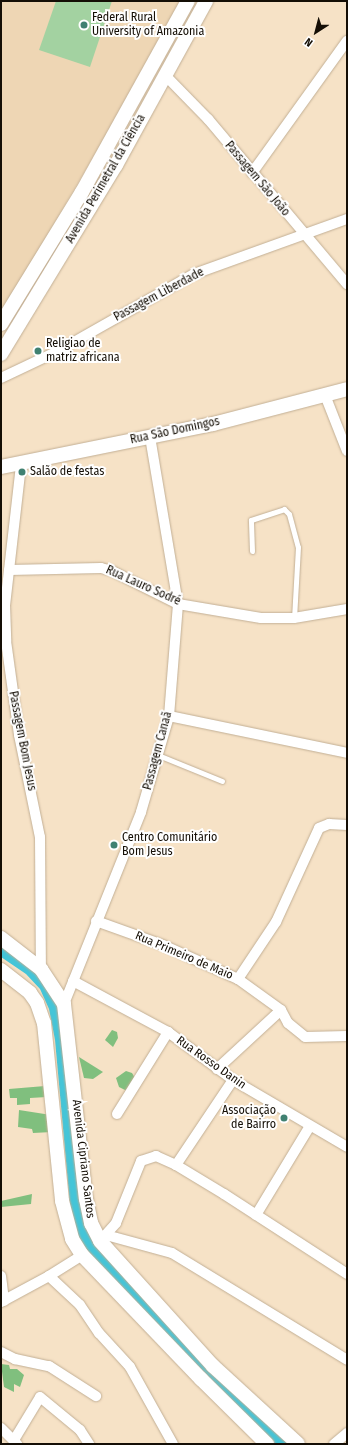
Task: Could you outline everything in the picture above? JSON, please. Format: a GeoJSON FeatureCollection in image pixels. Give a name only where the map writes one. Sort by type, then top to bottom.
{"type":"FeatureCollection","features":[{"type":"Feature","properties":{"kind":"street","name":"Avenida Perimetral da Ciência"},"geometry":{"type":"LineString","coordinates":[[1,324],[82,192],[188,1]]}},
{"type":"Feature","properties":{"kind":"street","name":"Avenida Perimetral da Ciência"},"geometry":{"type":"LineString","coordinates":[[1,354],[112,172],[206,1]]}},
{"type":"Feature","properties":{"kind":"street"},"geometry":{"type":"LineString","coordinates":[[252,172],[347,41]]}},
{"type":"Feature","properties":{"kind":"street","name":"Passagem São João"},"geometry":{"type":"LineString","coordinates":[[165,75],[208,119],[347,284]]}},
{"type":"Feature","properties":{"kind":"street","name":"Passagem Liberdade"},"geometry":{"type":"LineString","coordinates":[[1,378],[58,351],[194,274],[347,219]]}},
{"type":"Feature","properties":{"kind":"street","name":"Rua São Domingos"},"geometry":{"type":"LineString","coordinates":[[1,467],[213,424],[347,389]]}},
{"type":"Feature","properties":{"kind":"street"},"geometry":{"type":"LineString","coordinates":[[324,395],[347,451]]}},
{"type":"Feature","properties":{"kind":"street","name":"Passagem Canaã"},"geometry":{"type":"LineString","coordinates":[[64,1004],[141,812],[169,716],[178,604],[150,436]]}},
{"type":"Feature","properties":{"kind":"street","name":"Passagem Bom Jesus"},"geometry":{"type":"LineString","coordinates":[[21,464],[9,570],[3,605],[6,641],[19,735],[40,837],[42,969]]}},
{"type":"Feature","properties":{"kind":"street","name":"Rua Lauro Sodré"},"geometry":{"type":"LineString","coordinates":[[9,570],[101,568],[112,571],[178,604],[262,618],[294,618],[347,609]]}},
{"type":"Feature","properties":{"kind":"street"},"geometry":{"type":"LineString","coordinates":[[169,716],[347,753]]}},
{"type":"Feature","properties":{"kind":"street"},"geometry":{"type":"LineString","coordinates":[[238,979],[276,922],[319,828],[329,824],[347,825]]}},
{"type":"Feature","properties":{"kind":"street","name":"Rua Primeiro de Maio"},"geometry":{"type":"LineString","coordinates":[[96,921],[163,946],[238,979],[281,1010],[288,1024],[304,1037],[347,1036]]}},
{"type":"Feature","properties":{"kind":"street","name":"Avenida Cipriano Santos"},"geometry":{"type":"LineString","coordinates":[[1,938],[42,969],[64,1004],[86,1199],[91,1223],[213,1366],[298,1444]]}},
{"type":"Feature","properties":{"kind":"street","name":"Avenida Cipriano Santos"},"geometry":{"type":"LineString","coordinates":[[1,970],[30,993],[37,1004],[44,1023],[62,1201],[72,1239],[82,1255],[201,1379],[267,1444]]}},
{"type":"Feature","properties":{"kind":"street","name":"Rua Rosso Danin"},"geometry":{"type":"LineString","coordinates":[[73,981],[168,1032],[233,1080],[347,1147]]}},
{"type":"Feature","properties":{"kind":"street"},"geometry":{"type":"LineString","coordinates":[[217,1069],[281,1010]]}},
{"type":"Feature","properties":{"kind":"street"},"geometry":{"type":"LineString","coordinates":[[117,1114],[168,1032]]}},
{"type":"Feature","properties":{"kind":"street"},"geometry":{"type":"LineString","coordinates":[[176,1165],[233,1080]]}},
{"type":"Feature","properties":{"kind":"street"},"geometry":{"type":"LineString","coordinates":[[256,1215],[310,1126]]}},
{"type":"Feature","properties":{"kind":"street"},"geometry":{"type":"LineString","coordinates":[[347,1274],[176,1165],[156,1156],[141,1162],[116,1223],[103,1238],[172,1253],[347,1360]]}},
{"type":"Feature","properties":{"kind":"street"},"geometry":{"type":"LineString","coordinates":[[1,1276],[3,1301],[50,1276],[82,1255]]}},
{"type":"Feature","properties":{"kind":"street"},"geometry":{"type":"LineString","coordinates":[[50,1276],[80,1305],[99,1333],[130,1367],[173,1444]]}},
{"type":"Feature","properties":{"kind":"street"},"geometry":{"type":"LineString","coordinates":[[1,1352],[15,1359],[49,1366],[96,1396]]}},
{"type":"Feature","properties":{"kind":"street"},"geometry":{"type":"LineString","coordinates":[[1,1428],[16,1442],[40,1397],[80,1430],[89,1444]]}},
{"type":"Feature","properties":{"kind":"street"},"geometry":{"type":"LineString","coordinates":[[334,1444],[347,1433]]}},
{"type":"Feature","properties":{"kind":"lane"},"geometry":{"type":"LineString","coordinates":[[252,551],[251,520],[284,509],[289,514],[298,547],[294,618]]}},
{"type":"Feature","properties":{"kind":"lane"},"geometry":{"type":"LineString","coordinates":[[158,755],[222,781]]}},
{"type":"Feature","properties":{"kind":"shaded area"},"geometry":{"type":"Polygon","coordinates":[[[1,1],[180,1],[130,94],[1,314],[1,1]]]}},
{"type":"Feature","properties":{"kind":"green space"},"geometry":{"type":"Polygon","coordinates":[[[56,1],[112,1],[90,67],[39,50],[56,1]]]}},
{"type":"Feature","properties":{"kind":"green space"},"geometry":{"type":"Polygon","coordinates":[[[112,1030],[117,1032],[118,1038],[113,1047],[105,1040],[112,1030]]]}},
{"type":"Feature","properties":{"kind":"green space"},"geometry":{"type":"Polygon","coordinates":[[[79,1057],[103,1072],[93,1079],[84,1078],[79,1057]]]}},
{"type":"Feature","properties":{"kind":"green space"},"geometry":{"type":"Polygon","coordinates":[[[126,1071],[132,1073],[135,1078],[127,1091],[119,1087],[116,1078],[126,1071]]]}},
{"type":"Feature","properties":{"kind":"green space"},"geometry":{"type":"Polygon","coordinates":[[[45,1086],[47,1097],[30,1098],[30,1104],[17,1105],[17,1098],[10,1098],[9,1089],[45,1086]]]}},
{"type":"Feature","properties":{"kind":"green space"},"geometry":{"type":"Polygon","coordinates":[[[19,1110],[51,1115],[52,1132],[33,1133],[32,1129],[18,1127],[19,1110]]]}},
{"type":"Feature","properties":{"kind":"green space"},"geometry":{"type":"Polygon","coordinates":[[[32,1194],[31,1204],[1,1207],[1,1201],[32,1194]]]}},
{"type":"Feature","properties":{"kind":"green space"},"geometry":{"type":"Polygon","coordinates":[[[1,1364],[9,1365],[10,1369],[17,1369],[24,1375],[20,1387],[14,1384],[14,1392],[4,1387],[1,1364]]]}},
{"type":"Feature","properties":{"kind":"water"},"geometry":{"type":"Polygon","coordinates":[[[1,945],[46,979],[60,1010],[84,1224],[290,1444],[273,1444],[89,1253],[77,1235],[71,1216],[55,1040],[49,1009],[40,989],[26,974],[1,957],[1,945]]]}},
{"type":"Feature","properties":{"kind":"place","name":"Federal Rural University of Amazonia"},"geometry":{"type":"Point","coordinates":[84,25]}},
{"type":"Feature","properties":{"kind":"place","name":"Religiao de matriz africana"},"geometry":{"type":"Point","coordinates":[38,351]}},
{"type":"Feature","properties":{"kind":"place","name":"Salão de festas"},"geometry":{"type":"Point","coordinates":[22,472]}},
{"type":"Feature","properties":{"kind":"place","name":"Centro Comunitário Bom Jesus"},"geometry":{"type":"Point","coordinates":[114,845]}},
{"type":"Feature","properties":{"kind":"place","name":"Associação de Bairro"},"geometry":{"type":"Point","coordinates":[284,1118]}}]}
